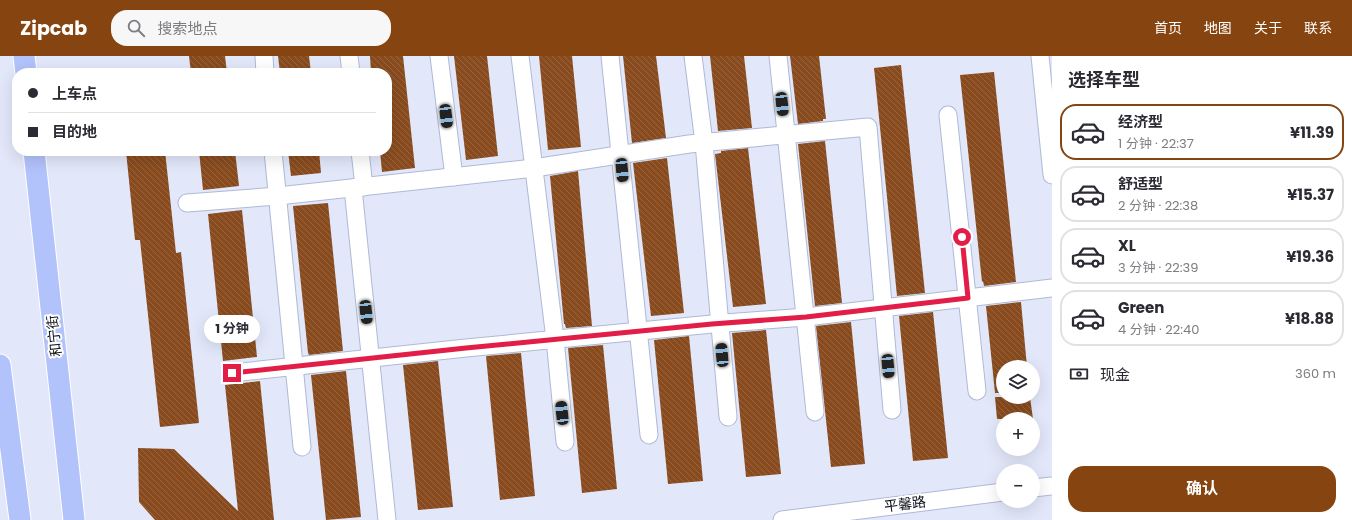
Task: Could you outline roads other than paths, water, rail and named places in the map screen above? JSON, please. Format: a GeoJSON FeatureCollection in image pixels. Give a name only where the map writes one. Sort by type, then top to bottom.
{"type":"FeatureCollection","features":[{"type":"Feature","properties":{"kind":"main road"},"geometry":{"type":"LineString","coordinates":[[24,56],[25,68]]}},
{"type":"Feature","properties":{"kind":"main road","name":"和宁街"},"geometry":{"type":"LineString","coordinates":[[35,156],[74,520]]}},
{"type":"Feature","properties":{"kind":"main road"},"geometry":{"type":"LineString","coordinates":[[0,366],[20,520]]}},
{"type":"Feature","properties":{"kind":"street"},"geometry":{"type":"LineString","coordinates":[[264,56],[265,68]]}},
{"type":"Feature","properties":{"kind":"street"},"geometry":{"type":"LineString","coordinates":[[349,56],[350,68]]}},
{"type":"Feature","properties":{"kind":"street"},"geometry":{"type":"LineString","coordinates":[[439,56],[454,177]]}},
{"type":"Feature","properties":{"kind":"street"},"geometry":{"type":"LineString","coordinates":[[520,56],[565,442]]}},
{"type":"Feature","properties":{"kind":"street"},"geometry":{"type":"LineString","coordinates":[[610,56],[649,435]]}},
{"type":"Feature","properties":{"kind":"street"},"geometry":{"type":"LineString","coordinates":[[693,56],[704,143],[728,417]]}},
{"type":"Feature","properties":{"kind":"street"},"geometry":{"type":"LineString","coordinates":[[778,56],[815,412]]}},
{"type":"Feature","properties":{"kind":"street"},"geometry":{"type":"LineString","coordinates":[[1040,56],[1052,175]]}},
{"type":"Feature","properties":{"kind":"street"},"geometry":{"type":"LineString","coordinates":[[948,115],[977,392]]}},
{"type":"Feature","properties":{"kind":"street"},"geometry":{"type":"LineString","coordinates":[[187,203],[278,196],[454,177],[534,168],[704,143],[868,127],[892,410]]}},
{"type":"Feature","properties":{"kind":"street"},"geometry":{"type":"LineString","coordinates":[[274,156],[302,447]]}},
{"type":"Feature","properties":{"kind":"street"},"geometry":{"type":"LineString","coordinates":[[360,156],[358,187],[370,358],[387,520]]}},
{"type":"Feature","properties":{"kind":"street"},"geometry":{"type":"LineString","coordinates":[[232,373],[554,339],[806,317],[1052,288]]}},
{"type":"Feature","properties":{"kind":"street"},"geometry":{"type":"LineString","coordinates":[[1040,487],[1052,486]]}},
{"type":"Feature","properties":{"kind":"street","name":"平馨路"},"geometry":{"type":"LineString","coordinates":[[782,520],[996,493]]}}]}
